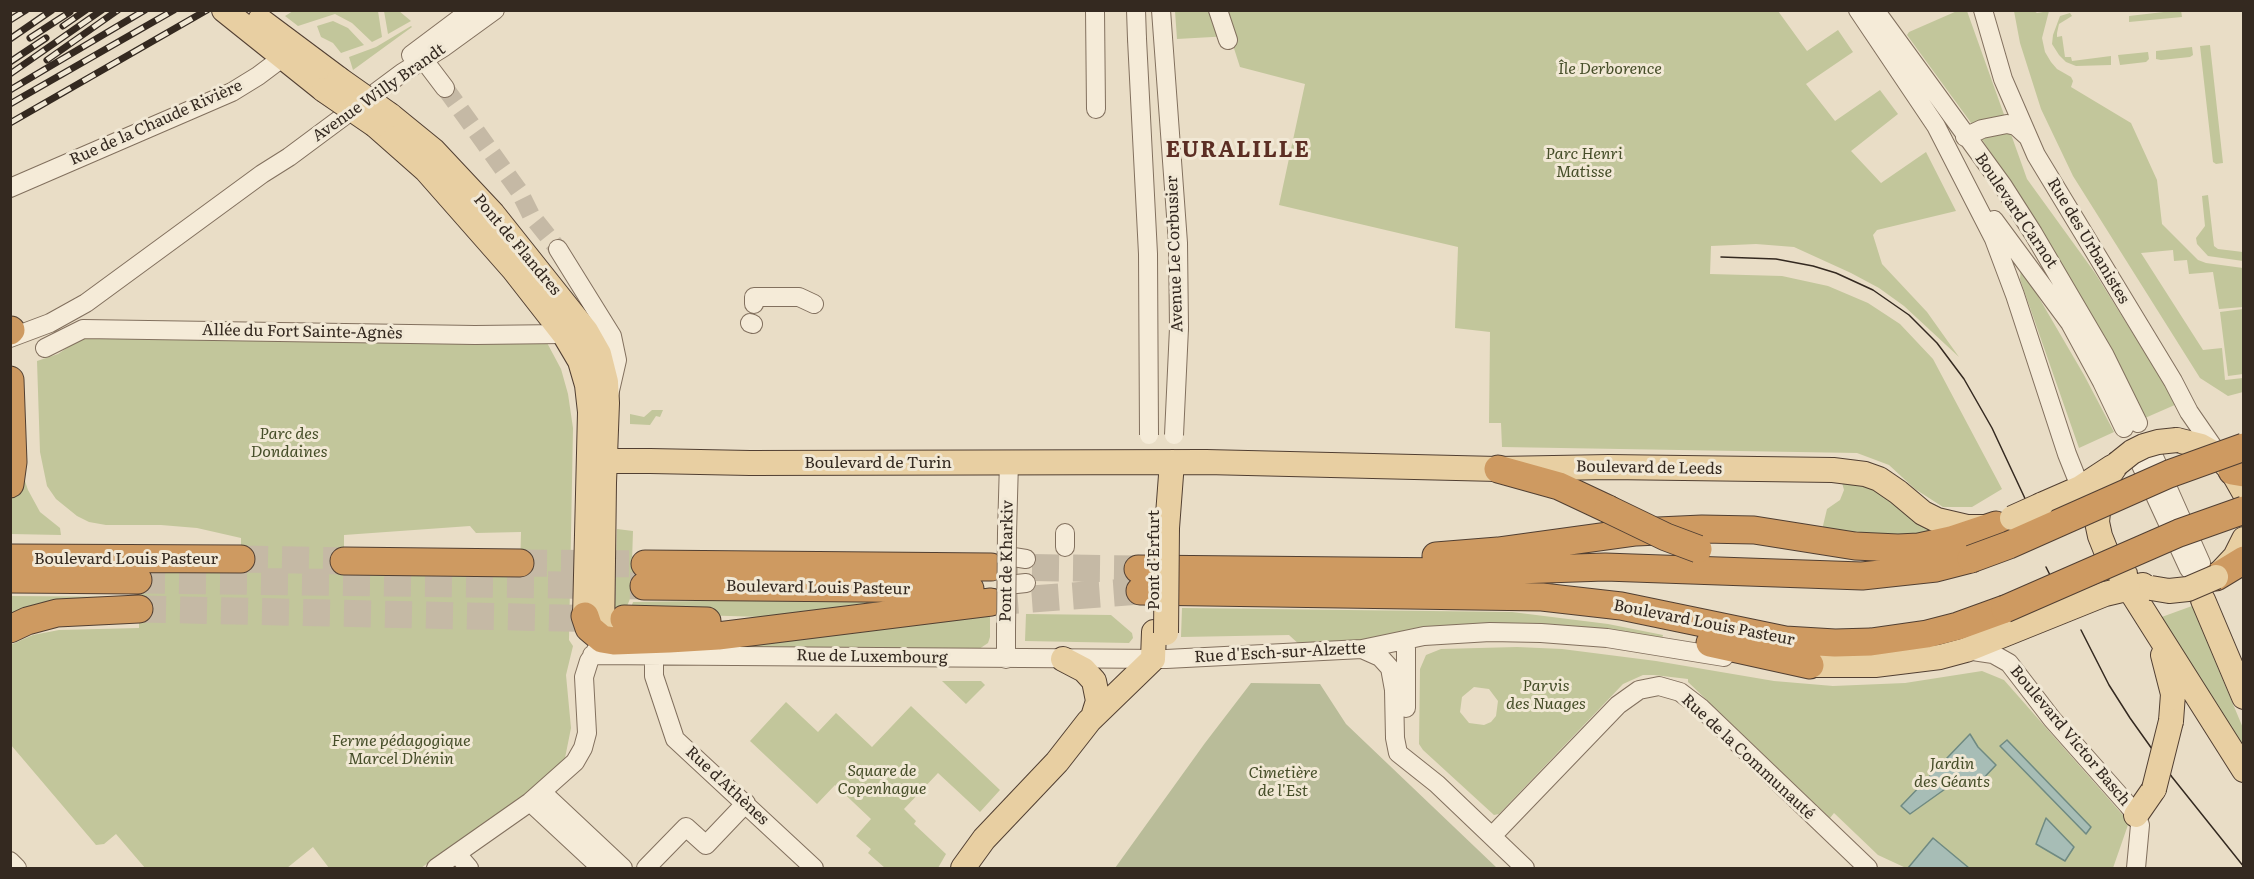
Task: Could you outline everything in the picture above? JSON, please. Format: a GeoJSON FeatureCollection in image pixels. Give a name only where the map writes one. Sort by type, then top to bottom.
{"type":"FeatureCollection","features":[{"type":"Feature","properties":{"kind":"highway"},"geometry":{"type":"LineString","coordinates":[[10,380],[14,462],[10,484]]}},
{"type":"Feature","properties":{"kind":"highway","name":"Boulevard Louis Pasteur"},"geometry":{"type":"LineString","coordinates":[[2237,468],[2185,467],[1971,560],[1912,572],[1843,576],[1634,567],[1457,572],[1194,570],[1139,580],[1389,594],[1497,595],[1582,601],[1660,614],[1767,637],[1821,643],[1871,642],[1927,634],[1958,626],[2005,609],[2179,533],[2244,510]]}},
{"type":"Feature","properties":{"kind":"highway"},"geometry":{"type":"LineString","coordinates":[[1498,469],[1559,486],[1666,537],[1698,549],[1744,558],[1816,567],[1912,572]]}},
{"type":"Feature","properties":{"kind":"highway"},"geometry":{"type":"LineString","coordinates":[[1194,570],[1306,560],[1467,554],[1636,532],[1702,529],[1754,530],[1855,546],[1919,547],[1951,540],[2004,522]]}},
{"type":"Feature","properties":{"kind":"highway"},"geometry":{"type":"LineString","coordinates":[[2205,581],[2242,553]]}},
{"type":"Feature","properties":{"kind":"highway","name":"Boulevard Louis Pasteur"},"geometry":{"type":"LineString","coordinates":[[10,558],[241,560]]}},
{"type":"Feature","properties":{"kind":"highway"},"geometry":{"type":"LineString","coordinates":[[344,561],[520,563]]}},
{"type":"Feature","properties":{"kind":"highway","name":"Boulevard Louis Pasteur"},"geometry":{"type":"LineString","coordinates":[[644,575],[998,580]]}},
{"type":"Feature","properties":{"kind":"highway","name":"Boulevard Louis Pasteur"},"geometry":{"type":"LineString","coordinates":[[10,579],[138,580]]}},
{"type":"Feature","properties":{"kind":"highway"},"geometry":{"type":"LineString","coordinates":[[585,616],[597,647],[614,641],[718,636],[839,620],[998,580]]}},
{"type":"Feature","properties":{"kind":"highway"},"geometry":{"type":"LineString","coordinates":[[1389,594],[1457,604],[1527,608],[1613,619],[1749,653],[1810,665]]}},
{"type":"Feature","properties":{"kind":"highway"},"geometry":{"type":"LineString","coordinates":[[10,628],[40,617],[57,614],[139,609]]}},
{"type":"Feature","properties":{"kind":"highway"},"geometry":{"type":"LineString","coordinates":[[624,619],[754,622],[839,620]]}},
{"type":"Feature","properties":{"kind":"main road"},"geometry":{"type":"LineString","coordinates":[[224,10],[266,34],[287,52]]}},
{"type":"Feature","properties":{"kind":"main road"},"geometry":{"type":"LineString","coordinates":[[249,10],[266,34]]}},
{"type":"Feature","properties":{"kind":"main road","name":"Pont de Flandres"},"geometry":{"type":"LineString","coordinates":[[287,52],[382,120],[433,150],[526,253],[586,331],[599,354],[608,403],[597,466],[585,616]]}},
{"type":"Feature","properties":{"kind":"main road","name":"Pont de Flandres"},"geometry":{"type":"LineString","coordinates":[[382,120],[514,270],[564,334],[580,361],[586,385],[597,466],[597,647]]}},
{"type":"Feature","properties":{"kind":"main road","name":"Boulevard de Leeds"},"geometry":{"type":"LineString","coordinates":[[1162,462],[1498,469],[1609,467],[1855,472],[1878,479],[1923,513],[1938,520],[1967,527],[2004,522],[2080,488],[2117,465],[2132,452],[2154,443],[2168,440],[2187,442],[2205,448],[2237,468]]}},
{"type":"Feature","properties":{"kind":"main road","name":"Boulevard de Turin"},"geometry":{"type":"LineString","coordinates":[[597,466],[629,457],[1162,462]]}},
{"type":"Feature","properties":{"kind":"main road","name":"Pont d'Erfurt"},"geometry":{"type":"LineString","coordinates":[[1159,659],[1160,528],[1155,486],[1162,462]]}},
{"type":"Feature","properties":{"kind":"main road"},"geometry":{"type":"LineString","coordinates":[[2117,465],[2106,480],[2100,494],[2097,512],[2098,531],[2103,546],[2112,561],[2140,587],[2171,682],[2173,707],[2154,789],[2136,815]]}},
{"type":"Feature","properties":{"kind":"main road"},"geometry":{"type":"LineString","coordinates":[[2140,587],[2169,591],[2188,589],[2206,583],[2205,581]]}},
{"type":"Feature","properties":{"kind":"main road"},"geometry":{"type":"LineString","coordinates":[[2205,581],[2244,660]]}},
{"type":"Feature","properties":{"kind":"main road"},"geometry":{"type":"LineString","coordinates":[[2205,581],[2244,697]]}},
{"type":"Feature","properties":{"kind":"main road","name":"Boulevard Louis Pasteur"},"geometry":{"type":"LineString","coordinates":[[1810,665],[1895,664],[1940,657],[1966,650],[2101,596],[2140,587]]}},
{"type":"Feature","properties":{"kind":"main road"},"geometry":{"type":"LineString","coordinates":[[2154,630],[2244,770]]}},
{"type":"Feature","properties":{"kind":"main road"},"geometry":{"type":"LineString","coordinates":[[1063,659],[1081,668],[1094,681],[1098,701],[1093,717]]}},
{"type":"Feature","properties":{"kind":"main road"},"geometry":{"type":"LineString","coordinates":[[963,868],[992,830],[1057,762],[1093,717],[1159,659],[1162,668],[1108,723],[1057,762]]}},
{"type":"Feature","properties":{"kind":"street","name":"Avenue Willy Brandt"},"geometry":{"type":"LineString","coordinates":[[15,332],[50,323],[86,303],[402,73],[471,10]]}},
{"type":"Feature","properties":{"kind":"street","name":"Avenue Willy Brandt"},"geometry":{"type":"LineString","coordinates":[[420,55],[495,10]]}},
{"type":"Feature","properties":{"kind":"street"},"geometry":{"type":"LineString","coordinates":[[1095,10],[1096,109]]}},
{"type":"Feature","properties":{"kind":"street","name":"Avenue Le Corbusier"},"geometry":{"type":"LineString","coordinates":[[1136,10],[1148,233],[1149,435],[1162,462]]}},
{"type":"Feature","properties":{"kind":"street","name":"Avenue Le Corbusier"},"geometry":{"type":"LineString","coordinates":[[1161,10],[1179,262],[1174,435],[1162,462]]}},
{"type":"Feature","properties":{"kind":"street"},"geometry":{"type":"LineString","coordinates":[[1218,10],[1228,40]]}},
{"type":"Feature","properties":{"kind":"street","name":"Boulevard Carnot"},"geometry":{"type":"LineString","coordinates":[[1858,10],[1925,107],[1970,188],[2008,274],[2080,488],[2098,531]]}},
{"type":"Feature","properties":{"kind":"street","name":"Boulevard Carnot"},"geometry":{"type":"LineString","coordinates":[[1875,10],[2002,186],[2064,283],[2104,354],[2131,426],[2102,382],[2070,323],[1970,188]]}},
{"type":"Feature","properties":{"kind":"street","name":"Rue des Urbanistes"},"geometry":{"type":"LineString","coordinates":[[1983,10],[2003,79],[2026,136],[2073,219],[2173,381],[2189,412],[2237,468]]}},
{"type":"Feature","properties":{"kind":"street","name":"Rue de la Chaude Rivière"},"geometry":{"type":"LineString","coordinates":[[10,188],[232,92],[258,76],[287,52]]}},
{"type":"Feature","properties":{"kind":"street"},"geometry":{"type":"LineString","coordinates":[[420,55],[445,88]]}},
{"type":"Feature","properties":{"kind":"street"},"geometry":{"type":"LineString","coordinates":[[1969,142],[1982,129],[2007,124],[2016,126],[2026,136]]}},
{"type":"Feature","properties":{"kind":"street"},"geometry":{"type":"LineString","coordinates":[[558,249],[612,336],[616,353],[616,368],[608,403]]}},
{"type":"Feature","properties":{"kind":"street"},"geometry":{"type":"LineString","coordinates":[[754,304],[754,297],[799,297],[814,304]]}},
{"type":"Feature","properties":{"kind":"street","name":"Allée du Fort Sainte-Agnès"},"geometry":{"type":"LineString","coordinates":[[45,348],[83,329],[475,335],[564,334]]}},
{"type":"Feature","properties":{"kind":"street"},"geometry":{"type":"LineString","coordinates":[[2148,461],[2205,581]]}},
{"type":"Feature","properties":{"kind":"street","name":"Pont de Kharkiv"},"geometry":{"type":"LineString","coordinates":[[1006,659],[1006,631],[998,580],[1007,532],[1009,462]]}},
{"type":"Feature","properties":{"kind":"street"},"geometry":{"type":"LineString","coordinates":[[998,580],[1026,558]]}},
{"type":"Feature","properties":{"kind":"street"},"geometry":{"type":"LineString","coordinates":[[998,580],[1026,583]]}},
{"type":"Feature","properties":{"kind":"street","name":"Boulevard Louis Pasteur"},"geometry":{"type":"LineString","coordinates":[[1406,640],[1446,634],[1549,633],[1628,641],[1766,664],[1810,665]]}},
{"type":"Feature","properties":{"kind":"street"},"geometry":{"type":"LineString","coordinates":[[1406,640],[1405,744],[1408,751],[1437,784],[1526,868]]}},
{"type":"Feature","properties":{"kind":"street","name":"Rue d'Esch-sur-Alzette"},"geometry":{"type":"LineString","coordinates":[[1159,659],[1362,649],[1406,640]]}},
{"type":"Feature","properties":{"kind":"street"},"geometry":{"type":"LineString","coordinates":[[436,868],[536,797],[575,762],[584,748],[587,725],[584,677],[597,647]]}},
{"type":"Feature","properties":{"kind":"street","name":"Rue de Luxembourg"},"geometry":{"type":"LineString","coordinates":[[597,647],[654,656],[1159,659]]}},
{"type":"Feature","properties":{"kind":"street"},"geometry":{"type":"LineString","coordinates":[[1362,649],[1380,657],[1390,668],[1394,690],[1395,738],[1398,753],[1437,784]]}},
{"type":"Feature","properties":{"kind":"street","name":"Boulevard Victor Basch"},"geometry":{"type":"LineString","coordinates":[[1966,650],[1993,654],[2016,670],[2039,704],[2136,815]]}},
{"type":"Feature","properties":{"kind":"street","name":"Rue d'Athènes"},"geometry":{"type":"LineString","coordinates":[[654,656],[654,676],[675,739],[814,868]]}},
{"type":"Feature","properties":{"kind":"street","name":"Rue de la Communauté"},"geometry":{"type":"LineString","coordinates":[[1492,837],[1618,705],[1639,690],[1659,686],[1680,692],[1701,708],[1868,868]]}},
{"type":"Feature","properties":{"kind":"street"},"geometry":{"type":"LineString","coordinates":[[536,797],[601,868]]}},
{"type":"Feature","properties":{"kind":"street"},"geometry":{"type":"LineString","coordinates":[[536,797],[623,868]]}},
{"type":"Feature","properties":{"kind":"street"},"geometry":{"type":"LineString","coordinates":[[646,868],[686,827],[706,845],[746,803]]}},
{"type":"Feature","properties":{"kind":"street"},"geometry":{"type":"LineString","coordinates":[[2136,815],[2140,833],[2136,868]]}},
{"type":"Feature","properties":{"kind":"street"},"geometry":{"type":"LineString","coordinates":[[457,854],[469,868]]}},
{"type":"Feature","properties":{"kind":"street"},"geometry":{"type":"LineString","coordinates":[[10,861],[17,868]]}},
{"type":"Feature","properties":{"kind":"green space"},"geometry":{"type":"Polygon","coordinates":[[[2181,10],[2182,17],[2129,22],[2129,16],[2181,10]]]}},
{"type":"Feature","properties":{"kind":"green space"},"geometry":{"type":"Polygon","coordinates":[[[293,11],[378,11],[382,37],[372,42],[352,23],[335,14],[298,26],[285,16],[293,11]]]}},
{"type":"Feature","properties":{"kind":"green space"},"geometry":{"type":"Polygon","coordinates":[[[384,11],[399,11],[411,21],[388,34],[384,11]]]}},
{"type":"Feature","properties":{"kind":"green space","name":"Parc Henri Matisse"},"geometry":{"type":"Polygon","coordinates":[[[1175,11],[1778,11],[1807,51],[1838,30],[1853,52],[1806,84],[1835,121],[1880,90],[1898,114],[1851,151],[1881,183],[1926,152],[1956,211],[1877,230],[1873,235],[1882,264],[1927,312],[1959,357],[1904,306],[1879,288],[1794,247],[1756,244],[1711,246],[1710,274],[1782,276],[1828,286],[1868,303],[1900,324],[1933,359],[2002,489],[1972,507],[1943,507],[1915,489],[1889,465],[1857,453],[1502,447],[1501,423],[1489,423],[1490,332],[1455,328],[1458,247],[1279,205],[1305,84],[1240,67],[1230,36],[1177,39],[1175,11]]]}},
{"type":"Feature","properties":{"kind":"green space"},"geometry":{"type":"Polygon","coordinates":[[[1957,11],[1967,11],[2027,179],[2095,273],[2177,404],[2145,418],[2005,174],[1907,35],[1909,32],[1957,11]]]}},
{"type":"Feature","properties":{"kind":"green space"},"geometry":{"type":"Polygon","coordinates":[[[2014,11],[2037,13],[2049,11],[2042,38],[2045,52],[2051,62],[2057,69],[2071,77],[2073,81],[2071,87],[2131,123],[2157,180],[2162,224],[2198,260],[2243,268],[2243,307],[2219,309],[2213,272],[2189,274],[2187,260],[2174,261],[2173,250],[2141,253],[2203,350],[2222,348],[2225,380],[2243,378],[2243,392],[2228,396],[2200,378],[2073,176],[2041,109],[2020,43],[2014,11]]]}},
{"type":"Feature","properties":{"kind":"green space"},"geometry":{"type":"Polygon","coordinates":[[[2070,13],[2072,16],[2059,24],[2057,33],[2057,37],[2062,36],[2065,57],[2071,57],[2072,61],[2111,56],[2111,65],[2076,66],[2066,62],[2059,55],[2052,44],[2053,35],[2060,16],[2070,13]]]}},
{"type":"Feature","properties":{"kind":"green space"},"geometry":{"type":"Polygon","coordinates":[[[333,21],[348,28],[364,45],[341,53],[333,43],[321,37],[317,26],[333,21]]]}},
{"type":"Feature","properties":{"kind":"green space"},"geometry":{"type":"Polygon","coordinates":[[[411,26],[353,70],[349,57],[376,47],[411,26]]]}},
{"type":"Feature","properties":{"kind":"green space"},"geometry":{"type":"Polygon","coordinates":[[[2210,45],[2223,163],[2216,164],[2213,162],[2200,46],[2210,45]]]}},
{"type":"Feature","properties":{"kind":"green space"},"geometry":{"type":"Polygon","coordinates":[[[2192,47],[2193,55],[2190,57],[2156,59],[2156,51],[2192,47]]]}},
{"type":"Feature","properties":{"kind":"green space"},"geometry":{"type":"Polygon","coordinates":[[[2148,52],[2149,59],[2146,62],[2120,65],[2118,55],[2148,52]]]}},
{"type":"Feature","properties":{"kind":"green space"},"geometry":{"type":"Polygon","coordinates":[[[2208,195],[2214,246],[2218,249],[2243,252],[2243,261],[2208,256],[2197,244],[2196,238],[2205,226],[2202,196],[2208,195]]]}},
{"type":"Feature","properties":{"kind":"green space"},"geometry":{"type":"Polygon","coordinates":[[[2021,267],[2084,375],[2114,432],[2079,448],[2020,279],[2021,267]]]}},
{"type":"Feature","properties":{"kind":"green space"},"geometry":{"type":"Polygon","coordinates":[[[2243,309],[2243,374],[2228,376],[2220,312],[2243,309]]]}},
{"type":"Feature","properties":{"kind":"green space","name":"Parc des Dondaines"},"geometry":{"type":"Polygon","coordinates":[[[89,333],[545,339],[561,369],[568,394],[573,428],[569,640],[573,646],[566,675],[571,728],[565,758],[562,762],[535,787],[421,868],[329,868],[313,847],[287,868],[145,868],[116,834],[104,844],[96,845],[11,745],[10,645],[33,635],[59,630],[139,628],[139,609],[11,622],[11,596],[138,597],[140,567],[241,559],[241,538],[197,528],[161,525],[106,525],[89,522],[77,516],[56,499],[47,486],[40,452],[37,361],[58,354],[89,333]],[[470,526],[344,535],[344,561],[520,570],[521,532],[476,533],[470,526]]]}},
{"type":"Feature","properties":{"kind":"green space"},"geometry":{"type":"Polygon","coordinates":[[[22,380],[25,481],[40,512],[60,528],[61,535],[11,534],[11,500],[15,492],[22,380]]]}},
{"type":"Feature","properties":{"kind":"green space"},"geometry":{"type":"Polygon","coordinates":[[[652,410],[663,410],[660,417],[656,416],[650,425],[630,424],[630,414],[644,417],[652,410]]]}},
{"type":"Feature","properties":{"kind":"green space"},"geometry":{"type":"Polygon","coordinates":[[[1841,479],[1864,482],[1945,533],[1918,538],[1821,534],[1827,509],[1840,500],[1844,490],[1841,479]]]}},
{"type":"Feature","properties":{"kind":"green space"},"geometry":{"type":"Polygon","coordinates":[[[617,529],[633,531],[632,561],[639,576],[620,624],[614,624],[617,529]]]}},
{"type":"Feature","properties":{"kind":"green space"},"geometry":{"type":"Polygon","coordinates":[[[977,597],[763,617],[629,613],[633,602],[977,597]]]}},
{"type":"Feature","properties":{"kind":"green space"},"geometry":{"type":"Polygon","coordinates":[[[2192,606],[2243,728],[2243,760],[2159,618],[2192,606]]]}},
{"type":"Feature","properties":{"kind":"green space"},"geometry":{"type":"Polygon","coordinates":[[[990,608],[990,637],[988,643],[979,649],[618,649],[990,608]]]}},
{"type":"Feature","properties":{"kind":"green space"},"geometry":{"type":"Polygon","coordinates":[[[1182,608],[1512,612],[1608,624],[1663,635],[1662,640],[1590,630],[1355,642],[1302,647],[1289,635],[1181,637],[1182,608]]]}},
{"type":"Feature","properties":{"kind":"green space"},"geometry":{"type":"Polygon","coordinates":[[[1026,614],[1111,615],[1132,633],[1133,638],[1129,643],[1025,641],[1026,614]]]}},
{"type":"Feature","properties":{"kind":"green space","name":"Jardin des Géants"},"geometry":{"type":"Polygon","coordinates":[[[1517,647],[1562,649],[1656,661],[1774,681],[1833,686],[1905,683],[1982,671],[2004,680],[2129,822],[2113,868],[1906,868],[1878,855],[1834,813],[1830,818],[1688,682],[1688,679],[1654,675],[1643,675],[1623,684],[1499,814],[1494,815],[1419,744],[1420,669],[1426,655],[1441,649],[1517,647]],[[1474,687],[1462,697],[1460,712],[1469,723],[1484,725],[1496,716],[1498,701],[1489,689],[1474,687]]]}},
{"type":"Feature","properties":{"kind":"green space"},"geometry":{"type":"Polygon","coordinates":[[[942,681],[981,681],[985,685],[966,704],[942,681]]]}},
{"type":"Feature","properties":{"kind":"green space","name":"Cimetière de l'Est"},"geometry":{"type":"Polygon","coordinates":[[[1251,683],[1320,684],[1346,724],[1497,868],[1115,868],[1251,683]]]}},
{"type":"Feature","properties":{"kind":"green space","name":"Square de Copenhague"},"geometry":{"type":"Polygon","coordinates":[[[786,702],[818,732],[836,713],[872,747],[911,706],[1000,790],[980,812],[938,773],[904,809],[916,821],[914,824],[946,854],[938,868],[885,868],[868,853],[871,849],[856,836],[871,819],[835,785],[817,804],[750,741],[786,702]]]}},
{"type":"Feature","properties":{"kind":"water"},"geometry":{"type":"Polygon","coordinates":[[[1970,734],[1978,747],[1996,765],[1978,784],[1962,777],[1910,814],[1901,806],[1970,734]]]}},
{"type":"Feature","properties":{"kind":"water"},"geometry":{"type":"Polygon","coordinates":[[[2007,740],[2091,827],[2086,834],[2000,746],[2007,740]]]}},
{"type":"Feature","properties":{"kind":"water"},"geometry":{"type":"Polygon","coordinates":[[[2046,818],[2074,847],[2065,861],[2036,844],[2046,818]]]}},
{"type":"Feature","properties":{"kind":"water"},"geometry":{"type":"Polygon","coordinates":[[[1933,838],[1969,868],[1908,868],[1933,838]]]}},
{"type":"Feature","properties":{"kind":"tunnel"},"geometry":{"type":"LineString","coordinates":[[445,88],[519,191],[531,215],[558,249]]}},
{"type":"Feature","properties":{"kind":"tunnel"},"geometry":{"type":"LineString","coordinates":[[241,559],[344,561]]}},
{"type":"Feature","properties":{"kind":"tunnel"},"geometry":{"type":"LineString","coordinates":[[520,563],[645,564]]}},
{"type":"Feature","properties":{"kind":"tunnel"},"geometry":{"type":"LineString","coordinates":[[991,567],[1138,569]]}},
{"type":"Feature","properties":{"kind":"tunnel"},"geometry":{"type":"LineString","coordinates":[[138,580],[644,586]]}},
{"type":"Feature","properties":{"kind":"tunnel"},"geometry":{"type":"LineString","coordinates":[[991,602],[1140,591]]}},
{"type":"Feature","properties":{"kind":"tunnel"},"geometry":{"type":"LineString","coordinates":[[139,609],[609,619]]}},
{"type":"Feature","properties":{"kind":"tram line"},"geometry":{"type":"LineString","coordinates":[[1721,257],[1776,259],[1836,273],[1873,290],[1909,315],[1937,343],[1964,379],[1992,428],[2036,522]]}},
{"type":"Feature","properties":{"kind":"tram line"},"geometry":{"type":"LineString","coordinates":[[2046,567],[2051,577]]}},
{"type":"Feature","properties":{"kind":"tram line"},"geometry":{"type":"LineString","coordinates":[[2081,630],[2109,685],[2130,718],[2172,777],[2244,867]]}},
{"type":"Feature","properties":{"kind":"railway"},"geometry":{"type":"LineString","coordinates":[[10,20],[26,10]]}},
{"type":"Feature","properties":{"kind":"railway"},"geometry":{"type":"LineString","coordinates":[[10,39],[52,10]]}},
{"type":"Feature","properties":{"kind":"railway"},"geometry":{"type":"LineString","coordinates":[[63,26],[86,10]]}},
{"type":"Feature","properties":{"kind":"railway"},"geometry":{"type":"LineString","coordinates":[[10,74],[102,10]]}},
{"type":"Feature","properties":{"kind":"railway"},"geometry":{"type":"LineString","coordinates":[[47,60],[118,10]]}},
{"type":"Feature","properties":{"kind":"railway"},"geometry":{"type":"LineString","coordinates":[[10,90],[145,10]]}},
{"type":"Feature","properties":{"kind":"railway"},"geometry":{"type":"LineString","coordinates":[[10,104],[174,10]]}},
{"type":"Feature","properties":{"kind":"railway"},"geometry":{"type":"LineString","coordinates":[[10,123],[207,10]]}},
{"type":"Feature","properties":{"kind":"railway"},"geometry":{"type":"LineString","coordinates":[[30,38],[70,12]]}},
{"type":"Feature","properties":{"kind":"railway"},"geometry":{"type":"LineString","coordinates":[[10,62],[46,38]]}},
{"type":"Feature","properties":{"kind":"district","name":"EURALILLE"},"geometry":{"type":"Point","coordinates":[1238,151]}},
{"type":"Feature","properties":{"kind":"park label","name":"Île Derborence"},"geometry":{"type":"Point","coordinates":[1610,69]}},
{"type":"Feature","properties":{"kind":"park label","name":"Parvis des Nuages"},"geometry":{"type":"Point","coordinates":[1546,695]}},
{"type":"Feature","properties":{"kind":"park label","name":"Ferme pédagogique Marcel Dhénin"},"geometry":{"type":"Point","coordinates":[401,750]}}]}
